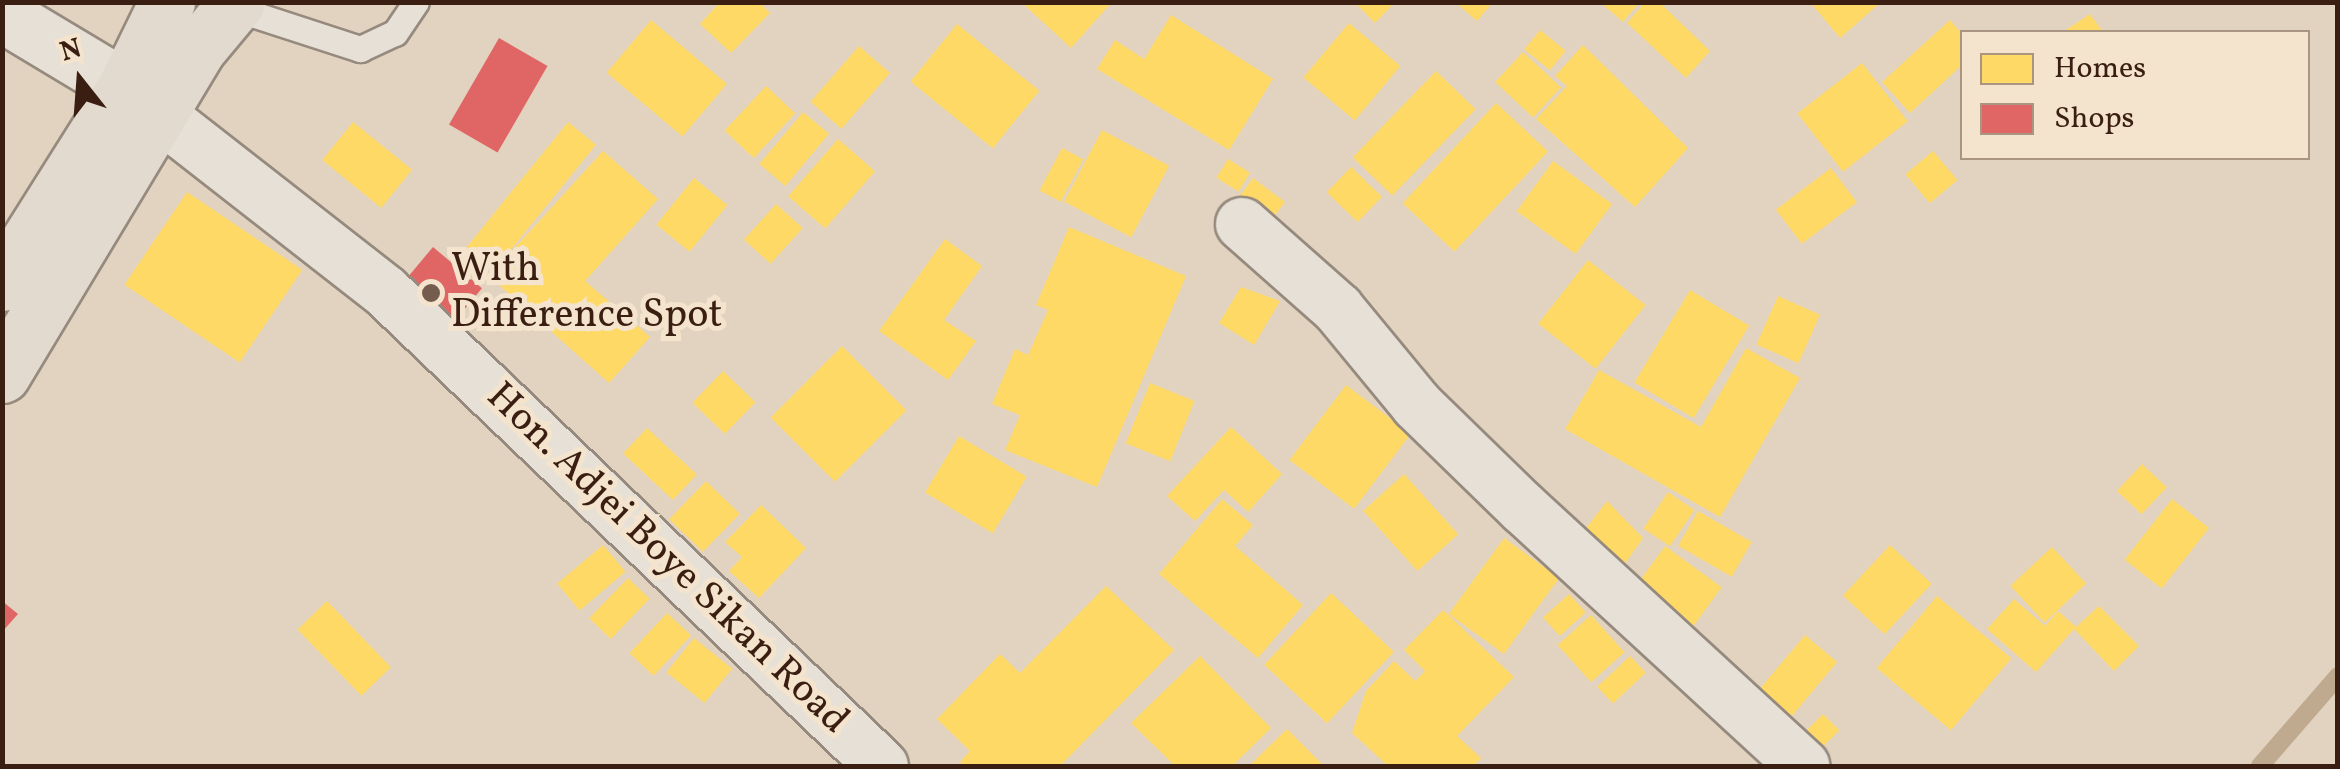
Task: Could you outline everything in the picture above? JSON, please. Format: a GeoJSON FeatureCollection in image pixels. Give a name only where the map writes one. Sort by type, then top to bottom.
{"type":"FeatureCollection","features":[{"type":"Feature","properties":{"kind":"main road"},"geometry":{"type":"LineString","coordinates":[[2,375],[144,100],[167,2]]}},
{"type":"Feature","properties":{"kind":"main road"},"geometry":{"type":"LineString","coordinates":[[2,283],[144,100],[197,50],[236,5]]}},
{"type":"Feature","properties":{"kind":"street"},"geometry":{"type":"LineString","coordinates":[[2,14],[144,100]]}},
{"type":"Feature","properties":{"kind":"street","name":"Hon. Adjei Boye Sikan Road"},"geometry":{"type":"LineString","coordinates":[[144,100],[386,292],[882,766]]}},
{"type":"Feature","properties":{"kind":"street"},"geometry":{"type":"LineString","coordinates":[[1242,224],[1338,309],[1417,405],[1510,496],[1804,766]]}},
{"type":"Feature","properties":{"kind":"lane"},"geometry":{"type":"LineString","coordinates":[[236,5],[360,49],[396,33],[416,2]]}},
{"type":"Feature","properties":{"kind":"building: Homes"},"geometry":{"type":"Polygon","coordinates":[[[720,2],[759,2],[770,13],[731,53],[700,24],[720,2]]]}},
{"type":"Feature","properties":{"kind":"building: Homes"},"geometry":{"type":"Polygon","coordinates":[[[1021,2],[1112,2],[1071,48],[1021,2]]]}},
{"type":"Feature","properties":{"kind":"building: Homes"},"geometry":{"type":"Polygon","coordinates":[[[1354,2],[1395,2],[1375,23],[1354,2]]]}},
{"type":"Feature","properties":{"kind":"building: Homes"},"geometry":{"type":"Polygon","coordinates":[[[1455,2],[1493,2],[1477,21],[1455,2]]]}},
{"type":"Feature","properties":{"kind":"building: Homes"},"geometry":{"type":"Polygon","coordinates":[[[1600,2],[1640,2],[1623,22],[1600,2]]]}},
{"type":"Feature","properties":{"kind":"building: Homes"},"geometry":{"type":"Polygon","coordinates":[[[1645,2],[1659,2],[1710,51],[1686,78],[1627,23],[1645,2]]]}},
{"type":"Feature","properties":{"kind":"building: Homes"},"geometry":{"type":"Polygon","coordinates":[[[1810,2],[1881,2],[1840,38],[1810,2]]]}},
{"type":"Feature","properties":{"kind":"building: Homes"},"geometry":{"type":"Polygon","coordinates":[[[2090,14],[2102,30],[2066,30],[2090,14]]]}},
{"type":"Feature","properties":{"kind":"building: Homes"},"geometry":{"type":"Polygon","coordinates":[[[1171,15],[1273,79],[1229,150],[1097,69],[1115,40],[1144,59],[1171,15]]]}},
{"type":"Feature","properties":{"kind":"building: Homes"},"geometry":{"type":"Polygon","coordinates":[[[651,20],[727,84],[682,136],[607,73],[651,20]]]}},
{"type":"Feature","properties":{"kind":"building: Homes"},"geometry":{"type":"Polygon","coordinates":[[[1950,20],[1960,32],[1960,67],[1910,113],[1882,82],[1950,20]]]}},
{"type":"Feature","properties":{"kind":"building: Homes"},"geometry":{"type":"Polygon","coordinates":[[[1349,23],[1400,66],[1355,120],[1303,77],[1349,23]]]}},
{"type":"Feature","properties":{"kind":"building: Homes"},"geometry":{"type":"Polygon","coordinates":[[[957,24],[1039,91],[993,148],[910,82],[957,24]]]}},
{"type":"Feature","properties":{"kind":"building: Homes"},"geometry":{"type":"Polygon","coordinates":[[[1540,30],[1566,51],[1550,70],[1524,49],[1540,30]]]}},
{"type":"Feature","properties":{"kind":"building: Homes"},"geometry":{"type":"Polygon","coordinates":[[[1583,45],[1688,148],[1635,207],[1536,119],[1567,86],[1555,76],[1583,45]]]}},
{"type":"Feature","properties":{"kind":"building: Homes"},"geometry":{"type":"Polygon","coordinates":[[[859,46],[890,73],[841,129],[810,102],[859,46]]]}},
{"type":"Feature","properties":{"kind":"building: Homes"},"geometry":{"type":"Polygon","coordinates":[[[1523,52],[1561,87],[1533,117],[1495,82],[1523,52]]]}},
{"type":"Feature","properties":{"kind":"building: Homes"},"geometry":{"type":"Polygon","coordinates":[[[1862,63],[1908,121],[1843,172],[1797,113],[1862,63]]]}},
{"type":"Feature","properties":{"kind":"building: Homes"},"geometry":{"type":"Polygon","coordinates":[[[1436,71],[1476,109],[1392,196],[1353,157],[1436,71]]]}},
{"type":"Feature","properties":{"kind":"building: Homes"},"geometry":{"type":"Polygon","coordinates":[[[766,86],[795,113],[754,158],[724,131],[766,86]]]}},
{"type":"Feature","properties":{"kind":"building: Homes"},"geometry":{"type":"Polygon","coordinates":[[[1496,103],[1548,151],[1454,252],[1403,203],[1496,103]]]}},
{"type":"Feature","properties":{"kind":"building: Homes"},"geometry":{"type":"Polygon","coordinates":[[[803,112],[829,134],[785,186],[759,164],[803,112]]]}},
{"type":"Feature","properties":{"kind":"building: Homes"},"geometry":{"type":"Polygon","coordinates":[[[353,122],[412,170],[381,208],[322,160],[353,122]]]}},
{"type":"Feature","properties":{"kind":"building: Homes"},"geometry":{"type":"Polygon","coordinates":[[[568,122],[596,145],[494,271],[466,248],[568,122]]]}},
{"type":"Feature","properties":{"kind":"building: Homes"},"geometry":{"type":"Polygon","coordinates":[[[1102,130],[1169,166],[1131,237],[1064,202],[1102,130]]]}},
{"type":"Feature","properties":{"kind":"building: Homes"},"geometry":{"type":"Polygon","coordinates":[[[838,139],[875,171],[825,229],[788,196],[838,139]]]}},
{"type":"Feature","properties":{"kind":"building: Homes"},"geometry":{"type":"Polygon","coordinates":[[[1062,148],[1083,159],[1061,202],[1039,190],[1062,148]]]}},
{"type":"Feature","properties":{"kind":"building: Homes"},"geometry":{"type":"Polygon","coordinates":[[[603,151],[658,199],[585,281],[650,337],[609,383],[489,276],[603,151]]]}},
{"type":"Feature","properties":{"kind":"building: Homes"},"geometry":{"type":"Polygon","coordinates":[[[1933,151],[1957,180],[1930,203],[1905,174],[1933,151]]]}},
{"type":"Feature","properties":{"kind":"building: Homes"},"geometry":{"type":"Polygon","coordinates":[[[1228,159],[1250,173],[1238,191],[1216,178],[1228,159]]]}},
{"type":"Feature","properties":{"kind":"building: Homes"},"geometry":{"type":"Polygon","coordinates":[[[1553,161],[1612,204],[1576,254],[1517,211],[1553,161]]]}},
{"type":"Feature","properties":{"kind":"building: Homes"},"geometry":{"type":"Polygon","coordinates":[[[1351,167],[1382,197],[1358,222],[1327,192],[1351,167]]]}},
{"type":"Feature","properties":{"kind":"building: Homes"},"geometry":{"type":"Polygon","coordinates":[[[1831,168],[1857,202],[1802,244],[1776,210],[1831,168]]]}},
{"type":"Feature","properties":{"kind":"building: Homes"},"geometry":{"type":"Polygon","coordinates":[[[694,178],[727,205],[690,252],[656,225],[694,178]]]}},
{"type":"Feature","properties":{"kind":"building: Homes"},"geometry":{"type":"Polygon","coordinates":[[[1253,178],[1285,202],[1266,228],[1234,204],[1253,178]]]}},
{"type":"Feature","properties":{"kind":"building: Homes"},"geometry":{"type":"Polygon","coordinates":[[[187,192],[302,270],[240,363],[124,285],[187,192]]]}},
{"type":"Feature","properties":{"kind":"building: Homes"},"geometry":{"type":"Polygon","coordinates":[[[776,204],[803,228],[771,264],[744,240],[776,204]]]}},
{"type":"Feature","properties":{"kind":"building: Homes"},"geometry":{"type":"Polygon","coordinates":[[[1069,227],[1186,276],[1097,487],[1005,450],[1020,415],[992,404],[1015,349],[1028,355],[1048,310],[1036,305],[1069,227]]]}},
{"type":"Feature","properties":{"kind":"building: Homes"},"geometry":{"type":"Polygon","coordinates":[[[945,239],[982,266],[944,320],[976,341],[948,380],[879,331],[945,239]]]}},
{"type":"Feature","properties":{"kind":"building: Homes"},"geometry":{"type":"Polygon","coordinates":[[[1588,260],[1646,305],[1596,369],[1538,324],[1588,260]]]}},
{"type":"Feature","properties":{"kind":"building: Homes"},"geometry":{"type":"Polygon","coordinates":[[[1241,287],[1280,301],[1254,345],[1219,323],[1241,287]]]}},
{"type":"Feature","properties":{"kind":"building: Homes"},"geometry":{"type":"Polygon","coordinates":[[[1690,290],[1749,326],[1694,418],[1634,383],[1690,290]]]}},
{"type":"Feature","properties":{"kind":"building: Homes"},"geometry":{"type":"Polygon","coordinates":[[[1778,296],[1820,315],[1798,363],[1756,344],[1778,296]]]}},
{"type":"Feature","properties":{"kind":"building: Homes"},"geometry":{"type":"Polygon","coordinates":[[[842,346],[906,410],[835,482],[771,417],[842,346]]]}},
{"type":"Feature","properties":{"kind":"building: Homes"},"geometry":{"type":"Polygon","coordinates":[[[1746,348],[1800,378],[1720,517],[1565,429],[1599,370],[1701,427],[1746,348]]]}},
{"type":"Feature","properties":{"kind":"building: Homes"},"geometry":{"type":"Polygon","coordinates":[[[723,371],[755,402],[725,434],[692,403],[723,371]]]}},
{"type":"Feature","properties":{"kind":"building: Homes"},"geometry":{"type":"Polygon","coordinates":[[[1150,383],[1195,401],[1170,461],[1126,443],[1150,383]]]}},
{"type":"Feature","properties":{"kind":"building: Homes"},"geometry":{"type":"Polygon","coordinates":[[[1346,385],[1411,434],[1354,509],[1289,460],[1346,385]]]}},
{"type":"Feature","properties":{"kind":"building: Homes"},"geometry":{"type":"Polygon","coordinates":[[[1231,427],[1282,474],[1248,512],[1224,490],[1195,521],[1167,496],[1231,427]]]}},
{"type":"Feature","properties":{"kind":"building: Homes"},"geometry":{"type":"Polygon","coordinates":[[[647,428],[697,474],[673,500],[623,454],[647,428]]]}},
{"type":"Feature","properties":{"kind":"building: Homes"},"geometry":{"type":"Polygon","coordinates":[[[959,436],[1027,477],[993,533],[925,493],[959,436]]]}},
{"type":"Feature","properties":{"kind":"building: Homes"},"geometry":{"type":"Polygon","coordinates":[[[2142,464],[2167,487],[2142,514],[2117,491],[2142,464]]]}},
{"type":"Feature","properties":{"kind":"building: Homes"},"geometry":{"type":"Polygon","coordinates":[[[1404,474],[1458,534],[1417,571],[1363,511],[1404,474]]]}},
{"type":"Feature","properties":{"kind":"building: Homes"},"geometry":{"type":"Polygon","coordinates":[[[706,481],[740,514],[703,552],[669,519],[706,481]]]}},
{"type":"Feature","properties":{"kind":"building: Homes"},"geometry":{"type":"Polygon","coordinates":[[[1668,492],[1695,510],[1670,546],[1643,528],[1668,492]]]}},
{"type":"Feature","properties":{"kind":"building: Homes"},"geometry":{"type":"Polygon","coordinates":[[[1222,499],[1253,525],[1235,546],[1303,605],[1258,658],[1159,574],[1222,499]]]}},
{"type":"Feature","properties":{"kind":"building: Homes"},"geometry":{"type":"Polygon","coordinates":[[[2172,499],[2209,528],[2162,589],[2125,560],[2172,499]]]}},
{"type":"Feature","properties":{"kind":"building: Homes"},"geometry":{"type":"Polygon","coordinates":[[[1607,501],[1643,538],[1619,572],[1577,540],[1607,501]]]}},
{"type":"Feature","properties":{"kind":"building: Homes"},"geometry":{"type":"Polygon","coordinates":[[[761,505],[806,548],[759,598],[729,571],[742,557],[725,542],[761,505]]]}},
{"type":"Feature","properties":{"kind":"building: Homes"},"geometry":{"type":"Polygon","coordinates":[[[1698,511],[1752,542],[1732,577],[1678,546],[1698,511]]]}},
{"type":"Feature","properties":{"kind":"building: Homes"},"geometry":{"type":"Polygon","coordinates":[[[1504,538],[1559,578],[1504,654],[1449,614],[1504,538]]]}},
{"type":"Feature","properties":{"kind":"building: Homes"},"geometry":{"type":"Polygon","coordinates":[[[603,545],[625,572],[580,610],[557,584],[603,545]]]}},
{"type":"Feature","properties":{"kind":"building: Homes"},"geometry":{"type":"Polygon","coordinates":[[[1890,545],[1932,584],[1885,634],[1843,595],[1890,545]]]}},
{"type":"Feature","properties":{"kind":"building: Homes"},"geometry":{"type":"Polygon","coordinates":[[[1665,546],[1722,587],[1688,633],[1631,592],[1665,546]]]}},
{"type":"Feature","properties":{"kind":"building: Homes"},"geometry":{"type":"Polygon","coordinates":[[[2052,547],[2086,584],[2044,622],[2010,586],[2052,547]]]}},
{"type":"Feature","properties":{"kind":"building: Homes"},"geometry":{"type":"Polygon","coordinates":[[[628,578],[650,599],[611,639],[589,618],[628,578]]]}},
{"type":"Feature","properties":{"kind":"building: Homes"},"geometry":{"type":"Polygon","coordinates":[[[1106,586],[1174,650],[1060,766],[964,766],[960,762],[970,751],[937,719],[1000,654],[1020,673],[1106,586]]]}},
{"type":"Feature","properties":{"kind":"building: Homes"},"geometry":{"type":"Polygon","coordinates":[[[1331,593],[1394,652],[1327,723],[1264,665],[1331,593]]]}},
{"type":"Feature","properties":{"kind":"building: Homes"},"geometry":{"type":"Polygon","coordinates":[[[1569,594],[1586,613],[1560,636],[1543,617],[1569,594]]]}},
{"type":"Feature","properties":{"kind":"building: Homes"},"geometry":{"type":"Polygon","coordinates":[[[1937,596],[2011,658],[1951,730],[1877,668],[1937,596]]]}},
{"type":"Feature","properties":{"kind":"building: Homes"},"geometry":{"type":"Polygon","coordinates":[[[2014,599],[2045,626],[2058,611],[2076,627],[2099,606],[2139,646],[2114,671],[2074,629],[2036,672],[1987,629],[2014,599]]]}},
{"type":"Feature","properties":{"kind":"building: Homes"},"geometry":{"type":"Polygon","coordinates":[[[327,601],[391,667],[361,696],[298,629],[327,601]]]}},
{"type":"Feature","properties":{"kind":"building: Homes"},"geometry":{"type":"Polygon","coordinates":[[[1443,610],[1514,677],[1457,736],[1481,758],[1473,766],[1388,766],[1352,733],[1366,691],[1394,661],[1415,681],[1425,671],[1404,650],[1443,610]]]}},
{"type":"Feature","properties":{"kind":"building: Homes"},"geometry":{"type":"Polygon","coordinates":[[[667,613],[691,636],[654,676],[629,653],[667,613]]]}},
{"type":"Feature","properties":{"kind":"building: Homes"},"geometry":{"type":"Polygon","coordinates":[[[1591,615],[1624,652],[1591,682],[1558,645],[1591,615]]]}},
{"type":"Feature","properties":{"kind":"building: Homes"},"geometry":{"type":"Polygon","coordinates":[[[1805,635],[1837,662],[1788,721],[1756,694],[1805,635]]]}},
{"type":"Feature","properties":{"kind":"building: Homes"},"geometry":{"type":"Polygon","coordinates":[[[694,638],[732,669],[704,703],[666,672],[694,638]]]}},
{"type":"Feature","properties":{"kind":"building: Homes"},"geometry":{"type":"Polygon","coordinates":[[[1200,656],[1271,728],[1232,766],[1175,766],[1131,723],[1200,656]]]}},
{"type":"Feature","properties":{"kind":"building: Homes"},"geometry":{"type":"Polygon","coordinates":[[[1630,656],[1646,673],[1613,704],[1597,687],[1630,656]]]}},
{"type":"Feature","properties":{"kind":"building: Homes"},"geometry":{"type":"Polygon","coordinates":[[[1823,714],[1839,730],[1812,758],[1795,742],[1823,714]]]}},
{"type":"Feature","properties":{"kind":"building: Homes"},"geometry":{"type":"Polygon","coordinates":[[[1287,729],[1324,766],[1249,766],[1287,729]]]}},
{"type":"Feature","properties":{"kind":"building: Shops"},"geometry":{"type":"Polygon","coordinates":[[[499,38],[547,66],[497,153],[449,125],[499,38]]]}},
{"type":"Feature","properties":{"kind":"building: Shops"},"geometry":{"type":"Polygon","coordinates":[[[433,247],[482,288],[456,320],[407,278],[433,247]]]}},
{"type":"Feature","properties":{"kind":"building: Shops"},"geometry":{"type":"Polygon","coordinates":[[[2,601],[18,614],[2,632],[2,601]]]}},
{"type":"Feature","properties":{"kind":"waterway"},"geometry":{"type":"LineString","coordinates":[[2260,766],[2338,676]]}},
{"type":"Feature","properties":{"kind":"place","name":"With Difference Spot"},"geometry":{"type":"Point","coordinates":[431,293]}}]}
